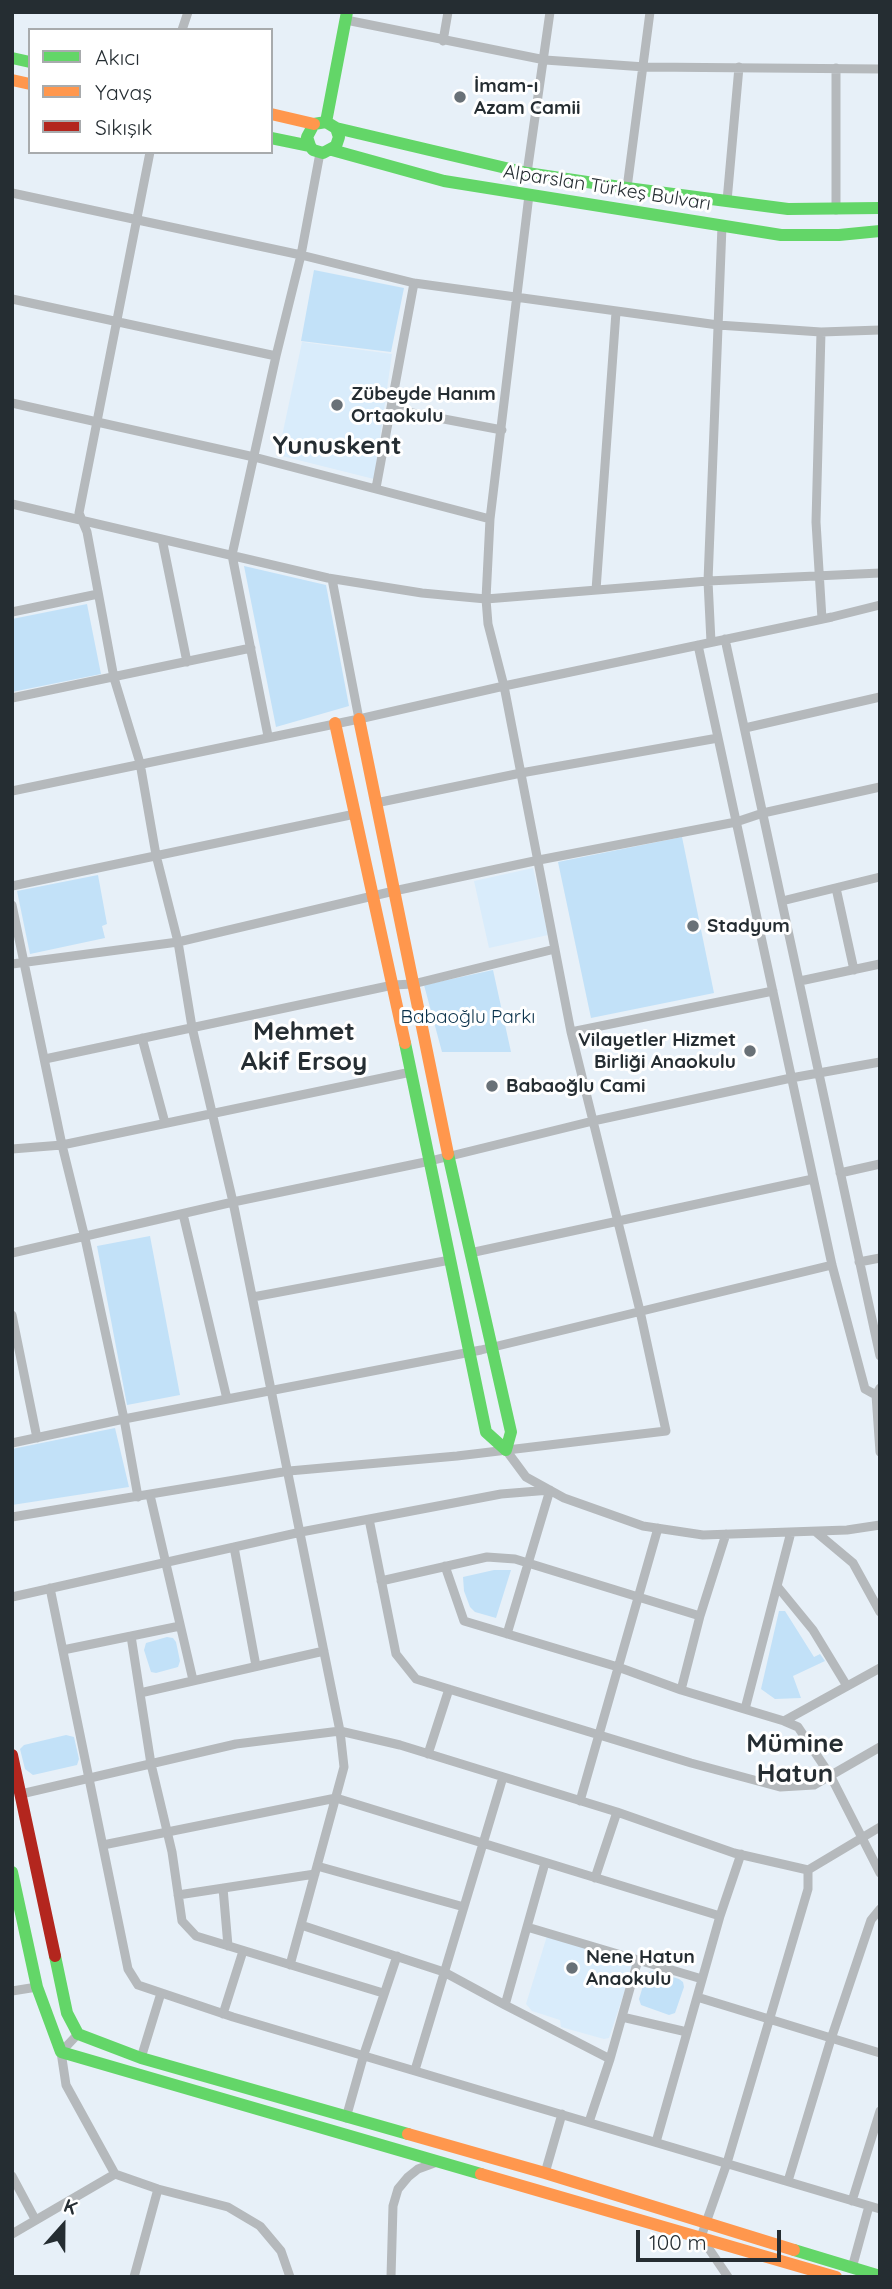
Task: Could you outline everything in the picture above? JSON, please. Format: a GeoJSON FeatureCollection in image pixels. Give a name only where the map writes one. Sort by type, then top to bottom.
{"type":"FeatureCollection","features":[{"type":"Feature","properties":{"kind":"street"},"geometry":{"type":"LineString","coordinates":[[443,40],[447,12]]}},
{"type":"Feature","properties":{"kind":"street"},"geometry":{"type":"LineString","coordinates":[[527,173],[550,12]]}},
{"type":"Feature","properties":{"kind":"street"},"geometry":{"type":"LineString","coordinates":[[627,188],[645,67],[650,12]]}},
{"type":"Feature","properties":{"kind":"street"},"geometry":{"type":"LineString","coordinates":[[321,150],[307,137],[325,125],[346,16],[443,40],[545,60],[645,67],[880,69]]}},
{"type":"Feature","properties":{"kind":"street"},"geometry":{"type":"LineString","coordinates":[[727,201],[738,67]]}},
{"type":"Feature","properties":{"kind":"street"},"geometry":{"type":"LineString","coordinates":[[836,68],[836,210]]}},
{"type":"Feature","properties":{"kind":"street","name":"Alparslan Türkeş Bulvarı"},"geometry":{"type":"LineString","coordinates":[[273,114],[527,173],[788,209],[880,208]]}},
{"type":"Feature","properties":{"kind":"street"},"geometry":{"type":"LineString","coordinates":[[321,150],[338,142],[325,125]]}},
{"type":"Feature","properties":{"kind":"street","name":"Alparslan Türkeş Bulvarı"},"geometry":{"type":"LineString","coordinates":[[273,138],[443,181],[722,226],[781,234],[839,235],[880,231]]}},
{"type":"Feature","properties":{"kind":"street"},"geometry":{"type":"LineString","coordinates":[[268,736],[232,555],[301,255],[321,150]]}},
{"type":"Feature","properties":{"kind":"street"},"geometry":{"type":"LineString","coordinates":[[150,154],[79,513],[83,521],[114,678],[140,763],[156,855],[178,942],[192,1027],[253,1297],[340,1731],[344,1767],[290,1965]]}},
{"type":"Feature","properties":{"kind":"street"},"geometry":{"type":"LineString","coordinates":[[12,193],[137,218],[414,282],[518,299],[718,325],[821,332],[880,330]]}},
{"type":"Feature","properties":{"kind":"street"},"geometry":{"type":"LineString","coordinates":[[12,1517],[289,1471],[666,1431],[640,1311],[571,1032],[522,773],[488,624],[486,599],[490,519],[529,195]]}},
{"type":"Feature","properties":{"kind":"street"},"geometry":{"type":"LineString","coordinates":[[711,642],[708,581],[722,226]]}},
{"type":"Feature","properties":{"kind":"street"},"geometry":{"type":"LineString","coordinates":[[376,488],[414,282]]}},
{"type":"Feature","properties":{"kind":"street"},"geometry":{"type":"LineString","coordinates":[[12,299],[276,356]]}},
{"type":"Feature","properties":{"kind":"street"},"geometry":{"type":"LineString","coordinates":[[596,590],[616,312]]}},
{"type":"Feature","properties":{"kind":"street"},"geometry":{"type":"LineString","coordinates":[[821,332],[816,522],[822,619]]}},
{"type":"Feature","properties":{"kind":"street"},"geometry":{"type":"LineString","coordinates":[[12,403],[254,457],[490,519]]}},
{"type":"Feature","properties":{"kind":"street"},"geometry":{"type":"LineString","coordinates":[[391,409],[502,430]]}},
{"type":"Feature","properties":{"kind":"street"},"geometry":{"type":"LineString","coordinates":[[12,505],[332,579],[422,593],[486,599],[708,581],[880,573]]}},
{"type":"Feature","properties":{"kind":"street"},"geometry":{"type":"LineString","coordinates":[[162,539],[187,662]]}},
{"type":"Feature","properties":{"kind":"street"},"geometry":{"type":"LineString","coordinates":[[332,579],[448,1155],[510,1432],[506,1450]]}},
{"type":"Feature","properties":{"kind":"street"},"geometry":{"type":"LineString","coordinates":[[12,612],[98,594]]}},
{"type":"Feature","properties":{"kind":"street"},"geometry":{"type":"LineString","coordinates":[[12,791],[359,719],[504,685],[880,605]]}},
{"type":"Feature","properties":{"kind":"street"},"geometry":{"type":"LineString","coordinates":[[725,639],[880,1356]]}},
{"type":"Feature","properties":{"kind":"street"},"geometry":{"type":"LineString","coordinates":[[698,645],[832,1265],[865,1389],[878,1393],[880,1452]]}},
{"type":"Feature","properties":{"kind":"street"},"geometry":{"type":"LineString","coordinates":[[12,698],[251,648]]}},
{"type":"Feature","properties":{"kind":"street"},"geometry":{"type":"LineString","coordinates":[[744,728],[880,697]]}},
{"type":"Feature","properties":{"kind":"street"},"geometry":{"type":"LineString","coordinates":[[335,723],[393,985],[486,1432],[506,1450],[526,1477],[564,1498],[643,1526],[703,1535],[847,1531],[880,1525]]}},
{"type":"Feature","properties":{"kind":"street"},"geometry":{"type":"LineString","coordinates":[[376,803],[522,773],[718,738]]}},
{"type":"Feature","properties":{"kind":"street"},"geometry":{"type":"LineString","coordinates":[[12,964],[178,942],[394,891],[736,822],[763,813],[880,787]]}},
{"type":"Feature","properties":{"kind":"street"},"geometry":{"type":"LineString","coordinates":[[12,886],[355,814]]}},
{"type":"Feature","properties":{"kind":"street"},"geometry":{"type":"LineString","coordinates":[[782,901],[880,877]]}},
{"type":"Feature","properties":{"kind":"street"},"geometry":{"type":"LineString","coordinates":[[836,888],[854,970]]}},
{"type":"Feature","properties":{"kind":"street"},"geometry":{"type":"LineString","coordinates":[[12,905],[62,1145],[124,1419],[138,1497]]}},
{"type":"Feature","properties":{"kind":"street"},"geometry":{"type":"LineString","coordinates":[[45,1059],[393,985],[413,984],[555,949]]}},
{"type":"Feature","properties":{"kind":"street"},"geometry":{"type":"LineString","coordinates":[[800,981],[880,964]]}},
{"type":"Feature","properties":{"kind":"street"},"geometry":{"type":"LineString","coordinates":[[571,1032],[773,991]]}},
{"type":"Feature","properties":{"kind":"street"},"geometry":{"type":"LineString","coordinates":[[142,1038],[165,1123]]}},
{"type":"Feature","properties":{"kind":"street"},"geometry":{"type":"LineString","coordinates":[[12,1253],[233,1202],[430,1161],[593,1121],[791,1078],[880,1062]]}},
{"type":"Feature","properties":{"kind":"street"},"geometry":{"type":"LineString","coordinates":[[12,1149],[62,1145],[411,1072]]}},
{"type":"Feature","properties":{"kind":"street"},"geometry":{"type":"LineString","coordinates":[[840,1173],[880,1164]]}},
{"type":"Feature","properties":{"kind":"street"},"geometry":{"type":"LineString","coordinates":[[470,1253],[813,1179]]}},
{"type":"Feature","properties":{"kind":"street"},"geometry":{"type":"LineString","coordinates":[[183,1214],[227,1399]]}},
{"type":"Feature","properties":{"kind":"street"},"geometry":{"type":"LineString","coordinates":[[859,1262],[880,1258]]}},
{"type":"Feature","properties":{"kind":"street"},"geometry":{"type":"LineString","coordinates":[[253,1297],[450,1261]]}},
{"type":"Feature","properties":{"kind":"street"},"geometry":{"type":"LineString","coordinates":[[12,1443],[491,1348],[832,1265]]}},
{"type":"Feature","properties":{"kind":"street"},"geometry":{"type":"LineString","coordinates":[[12,1315],[37,1438]]}},
{"type":"Feature","properties":{"kind":"street"},"geometry":{"type":"LineString","coordinates":[[12,1597],[301,1532],[501,1494],[550,1490]]}},
{"type":"Feature","properties":{"kind":"street"},"geometry":{"type":"LineString","coordinates":[[508,1634],[550,1490]]}},
{"type":"Feature","properties":{"kind":"street"},"geometry":{"type":"LineString","coordinates":[[150,1495],[193,1680]]}},
{"type":"Feature","properties":{"kind":"street"},"geometry":{"type":"LineString","coordinates":[[369,1519],[396,1654],[416,1679],[691,1763],[780,1787],[814,1784],[880,1747]]}},
{"type":"Feature","properties":{"kind":"street"},"geometry":{"type":"LineString","coordinates":[[580,1801],[658,1528]]}},
{"type":"Feature","properties":{"kind":"street"},"geometry":{"type":"LineString","coordinates":[[744,1709],[791,1532]]}},
{"type":"Feature","properties":{"kind":"street"},"geometry":{"type":"LineString","coordinates":[[816,1532],[853,1563],[880,1612]]}},
{"type":"Feature","properties":{"kind":"street"},"geometry":{"type":"LineString","coordinates":[[681,1690],[700,1616],[726,1534]]}},
{"type":"Feature","properties":{"kind":"street"},"geometry":{"type":"LineString","coordinates":[[234,1547],[256,1666]]}},
{"type":"Feature","properties":{"kind":"street"},"geometry":{"type":"LineString","coordinates":[[381,1581],[487,1557],[527,1562],[700,1616]]}},
{"type":"Feature","properties":{"kind":"street"},"geometry":{"type":"LineString","coordinates":[[445,1566],[464,1621],[618,1667],[797,1727],[830,1775],[880,1873]]}},
{"type":"Feature","properties":{"kind":"street"},"geometry":{"type":"LineString","coordinates":[[777,1586],[813,1630],[847,1686]]}},
{"type":"Feature","properties":{"kind":"street"},"geometry":{"type":"LineString","coordinates":[[50,1588],[128,1969],[138,1985],[223,2014],[880,2209]]}},
{"type":"Feature","properties":{"kind":"street"},"geometry":{"type":"LineString","coordinates":[[63,1650],[180,1626]]}},
{"type":"Feature","properties":{"kind":"street"},"geometry":{"type":"LineString","coordinates":[[131,1636],[151,1764],[167,1833],[182,1921],[196,1936],[383,1993]]}},
{"type":"Feature","properties":{"kind":"street"},"geometry":{"type":"LineString","coordinates":[[140,1693],[324,1651]]}},
{"type":"Feature","properties":{"kind":"street"},"geometry":{"type":"LineString","coordinates":[[784,1721],[880,1668]]}},
{"type":"Feature","properties":{"kind":"street"},"geometry":{"type":"LineString","coordinates":[[428,1754],[449,1689]]}},
{"type":"Feature","properties":{"kind":"street"},"geometry":{"type":"LineString","coordinates":[[20,1794],[236,1744],[340,1731],[503,1777],[741,1854],[808,1870],[880,1827]]}},
{"type":"Feature","properties":{"kind":"street"},"geometry":{"type":"LineString","coordinates":[[12,1755],[67,2013],[78,2034],[141,2058],[545,2173],[880,2276]]}},
{"type":"Feature","properties":{"kind":"street"},"geometry":{"type":"LineString","coordinates":[[415,2070],[503,1777]]}},
{"type":"Feature","properties":{"kind":"street"},"geometry":{"type":"LineString","coordinates":[[103,1845],[336,1798],[720,1916]]}},
{"type":"Feature","properties":{"kind":"street"},"geometry":{"type":"LineString","coordinates":[[594,1878],[617,1812]]}},
{"type":"Feature","properties":{"kind":"street"},"geometry":{"type":"LineString","coordinates":[[656,2142],[720,1916],[741,1854]]}},
{"type":"Feature","properties":{"kind":"street"},"geometry":{"type":"LineString","coordinates":[[505,2005],[545,1863]]}},
{"type":"Feature","properties":{"kind":"street"},"geometry":{"type":"LineString","coordinates":[[178,1895],[316,1870],[464,1907]]}},
{"type":"Feature","properties":{"kind":"street"},"geometry":{"type":"LineString","coordinates":[[701,2237],[727,2163],[808,1889],[808,1870]]}},
{"type":"Feature","properties":{"kind":"street"},"geometry":{"type":"LineString","coordinates":[[12,1872],[37,1987],[61,2052],[66,2085],[115,2174],[158,2189],[228,2207],[260,2226],[281,2251],[289,2277]]}},
{"type":"Feature","properties":{"kind":"street"},"geometry":{"type":"LineString","coordinates":[[223,1888],[228,1946]]}},
{"type":"Feature","properties":{"kind":"street"},"geometry":{"type":"LineString","coordinates":[[788,2181],[871,1920],[880,1909]]}},
{"type":"Feature","properties":{"kind":"street"},"geometry":{"type":"LineString","coordinates":[[301,1925],[444,1972],[610,2059]]}},
{"type":"Feature","properties":{"kind":"street"},"geometry":{"type":"LineString","coordinates":[[527,1927],[702,1979]]}},
{"type":"Feature","properties":{"kind":"street"},"geometry":{"type":"LineString","coordinates":[[223,2014],[243,1951]]}},
{"type":"Feature","properties":{"kind":"street"},"geometry":{"type":"LineString","coordinates":[[346,2118],[383,1993],[397,1956]]}},
{"type":"Feature","properties":{"kind":"street"},"geometry":{"type":"LineString","coordinates":[[589,2122],[638,1960]]}},
{"type":"Feature","properties":{"kind":"street"},"geometry":{"type":"LineString","coordinates":[[12,1991],[37,1987]]}},
{"type":"Feature","properties":{"kind":"street"},"geometry":{"type":"LineString","coordinates":[[141,2058],[161,1993]]}},
{"type":"Feature","properties":{"kind":"street"},"geometry":{"type":"LineString","coordinates":[[697,1997],[880,2053]]}},
{"type":"Feature","properties":{"kind":"street"},"geometry":{"type":"LineString","coordinates":[[622,2017],[687,2032]]}},
{"type":"Feature","properties":{"kind":"street"},"geometry":{"type":"LineString","coordinates":[[61,2052],[78,2034]]}},
{"type":"Feature","properties":{"kind":"street"},"geometry":{"type":"LineString","coordinates":[[61,2052],[836,2277]]}},
{"type":"Feature","properties":{"kind":"street"},"geometry":{"type":"LineString","coordinates":[[852,2201],[880,2110]]}},
{"type":"Feature","properties":{"kind":"street"},"geometry":{"type":"LineString","coordinates":[[545,2173],[562,2114]]}},
{"type":"Feature","properties":{"kind":"street"},"geometry":{"type":"LineString","coordinates":[[391,2277],[393,2206],[398,2189],[418,2169],[439,2162]]}},
{"type":"Feature","properties":{"kind":"street"},"geometry":{"type":"LineString","coordinates":[[12,2234],[115,2174]]}},
{"type":"Feature","properties":{"kind":"street"},"geometry":{"type":"LineString","coordinates":[[12,2176],[36,2219]]}},
{"type":"Feature","properties":{"kind":"street"},"geometry":{"type":"LineString","coordinates":[[134,2277],[158,2189]]}},
{"type":"Feature","properties":{"kind":"street"},"geometry":{"type":"LineString","coordinates":[[852,2268],[869,2206]]}},
{"type":"Feature","properties":{"kind":"street"},"geometry":{"type":"LineString","coordinates":[[701,2237],[728,2277]]}},
{"type":"Feature","properties":{"kind":"street"},"geometry":{"type":"LineString","coordinates":[[786,2262],[811,2277]]}},
{"type":"Feature","properties":{"kind":"shaded area","name":"Zübeyde Hanım Ortaokulu"},"geometry":{"type":"Polygon","coordinates":[[[302,342],[392,354],[374,479],[278,455],[302,342]]]}},
{"type":"Feature","properties":{"kind":"shaded area"},"geometry":{"type":"Polygon","coordinates":[[[533,868],[548,935],[489,948],[474,881],[533,868]]]}},
{"type":"Feature","properties":{"kind":"shaded area"},"geometry":{"type":"Polygon","coordinates":[[[547,1936],[630,1961],[633,1966],[609,2038],[561,2027],[560,2020],[532,2011],[526,2004],[547,1936]]]}},
{"type":"Feature","properties":{"kind":"green space"},"geometry":{"type":"Polygon","coordinates":[[[314,270],[404,288],[391,352],[301,341],[314,270]]]}},
{"type":"Feature","properties":{"kind":"green space"},"geometry":{"type":"Polygon","coordinates":[[[244,566],[326,585],[349,706],[276,727],[244,566]]]}},
{"type":"Feature","properties":{"kind":"green space"},"geometry":{"type":"Polygon","coordinates":[[[87,604],[101,674],[12,692],[12,619],[87,604]]]}},
{"type":"Feature","properties":{"kind":"green space"},"geometry":{"type":"Polygon","coordinates":[[[682,837],[714,993],[591,1018],[558,862],[682,837]]]}},
{"type":"Feature","properties":{"kind":"green space"},"geometry":{"type":"Polygon","coordinates":[[[98,875],[107,924],[102,926],[105,938],[30,954],[17,891],[98,875]]]}},
{"type":"Feature","properties":{"kind":"green space","name":"Babaoğlu Parkı"},"geometry":{"type":"Polygon","coordinates":[[[493,970],[511,1052],[442,1052],[424,985],[493,970]]]}},
{"type":"Feature","properties":{"kind":"green space"},"geometry":{"type":"Polygon","coordinates":[[[150,1236],[180,1395],[127,1405],[97,1246],[150,1236]]]}},
{"type":"Feature","properties":{"kind":"green space"},"geometry":{"type":"Polygon","coordinates":[[[115,1428],[129,1487],[12,1505],[12,1449],[115,1428]]]}},
{"type":"Feature","properties":{"kind":"green space"},"geometry":{"type":"Polygon","coordinates":[[[494,1570],[511,1570],[496,1618],[475,1612],[470,1607],[464,1591],[463,1577],[494,1570]]]}},
{"type":"Feature","properties":{"kind":"green space"},"geometry":{"type":"Polygon","coordinates":[[[779,1611],[785,1611],[814,1657],[820,1654],[825,1661],[793,1676],[801,1698],[775,1699],[761,1689],[779,1611]]]}},
{"type":"Feature","properties":{"kind":"green space"},"geometry":{"type":"Polygon","coordinates":[[[167,1637],[176,1642],[180,1661],[178,1667],[151,1672],[144,1650],[146,1643],[167,1637]]]}},
{"type":"Feature","properties":{"kind":"green space"},"geometry":{"type":"Polygon","coordinates":[[[66,1735],[74,1737],[79,1759],[77,1765],[33,1775],[25,1769],[20,1749],[24,1745],[66,1735]]]}},
{"type":"Feature","properties":{"kind":"green space"},"geometry":{"type":"Polygon","coordinates":[[[654,1971],[683,1982],[684,1987],[675,2013],[669,2015],[641,2005],[639,1999],[646,1976],[654,1971]]]}},
{"type":"Feature","properties":{"kind":"traffic: fast"},"geometry":{"type":"LineString","coordinates":[[326,122],[347,12]]}},
{"type":"Feature","properties":{"kind":"traffic: fast"},"geometry":{"type":"LineString","coordinates":[[12,58],[28,62]]}},
{"type":"Feature","properties":{"kind":"traffic: fast"},"geometry":{"type":"LineString","coordinates":[[326,122],[336,128],[339,137],[336,146],[323,153],[310,146],[307,137],[314,124],[326,122]]}},
{"type":"Feature","properties":{"kind":"traffic: fast"},"geometry":{"type":"LineString","coordinates":[[336,128],[527,173],[627,188],[788,209],[880,208]]}},
{"type":"Feature","properties":{"kind":"traffic: fast"},"geometry":{"type":"LineString","coordinates":[[273,138],[310,146]]}},
{"type":"Feature","properties":{"kind":"traffic: fast"},"geometry":{"type":"LineString","coordinates":[[332,150],[444,181],[781,235],[839,235],[880,231]]}},
{"type":"Feature","properties":{"kind":"traffic: fast"},"geometry":{"type":"LineString","coordinates":[[405,1043],[486,1432],[506,1450],[511,1432],[448,1154]]}},
{"type":"Feature","properties":{"kind":"traffic: fast"},"geometry":{"type":"LineString","coordinates":[[12,1872],[37,1987],[61,2052],[481,2174]]}},
{"type":"Feature","properties":{"kind":"traffic: fast"},"geometry":{"type":"LineString","coordinates":[[55,1956],[67,2013],[78,2034],[141,2058],[408,2134]]}},
{"type":"Feature","properties":{"kind":"traffic: fast"},"geometry":{"type":"LineString","coordinates":[[794,2250],[880,2276]]}},
{"type":"Feature","properties":{"kind":"traffic: slow"},"geometry":{"type":"LineString","coordinates":[[12,80],[28,84]]}},
{"type":"Feature","properties":{"kind":"traffic: slow"},"geometry":{"type":"LineString","coordinates":[[273,114],[314,124]]}},
{"type":"Feature","properties":{"kind":"traffic: slow"},"geometry":{"type":"LineString","coordinates":[[359,719],[448,1154]]}},
{"type":"Feature","properties":{"kind":"traffic: slow"},"geometry":{"type":"LineString","coordinates":[[335,723],[405,1043]]}},
{"type":"Feature","properties":{"kind":"traffic: slow"},"geometry":{"type":"LineString","coordinates":[[408,2134],[794,2250]]}},
{"type":"Feature","properties":{"kind":"traffic: slow"},"geometry":{"type":"LineString","coordinates":[[481,2174],[836,2277]]}},
{"type":"Feature","properties":{"kind":"traffic: jam"},"geometry":{"type":"LineString","coordinates":[[12,1755],[55,1956]]}},
{"type":"Feature","properties":{"kind":"place","name":"İmam-ı Azam Camii"},"geometry":{"type":"Point","coordinates":[460,97]}},
{"type":"Feature","properties":{"kind":"place","name":"Zübeyde Hanım Ortaokulu"},"geometry":{"type":"Point","coordinates":[337,405]}},
{"type":"Feature","properties":{"kind":"place","name":"Stadyum"},"geometry":{"type":"Point","coordinates":[693,926]}},
{"type":"Feature","properties":{"kind":"place","name":"Vilayetler Hizmet Birliği Anaokulu"},"geometry":{"type":"Point","coordinates":[750,1051]}},
{"type":"Feature","properties":{"kind":"place","name":"Babaoğlu Cami"},"geometry":{"type":"Point","coordinates":[492,1086]}},
{"type":"Feature","properties":{"kind":"place","name":"Nene Hatun Anaokulu"},"geometry":{"type":"Point","coordinates":[572,1968]}},
{"type":"Feature","properties":{"kind":"district","name":"Yunuskent"},"geometry":{"type":"Point","coordinates":[337,446]}},
{"type":"Feature","properties":{"kind":"district","name":"Mehmet Akif Ersoy"},"geometry":{"type":"Point","coordinates":[304,1047]}},
{"type":"Feature","properties":{"kind":"district","name":"Mümine Hatun"},"geometry":{"type":"Point","coordinates":[795,1759]}}]}
